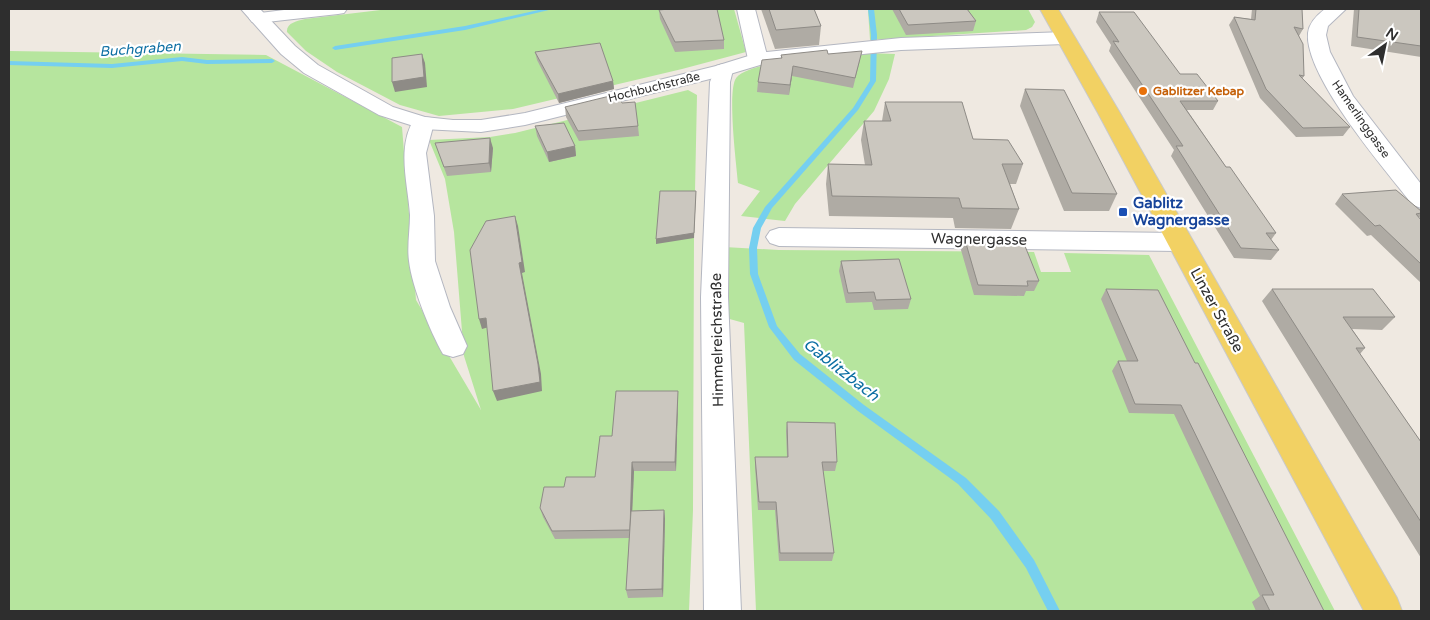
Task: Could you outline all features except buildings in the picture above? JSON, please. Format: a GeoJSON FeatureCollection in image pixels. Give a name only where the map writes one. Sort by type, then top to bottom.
{"type":"FeatureCollection","features":[{"type":"Feature","properties":{"kind":"main road","name":"Linzer Straße"},"geometry":{"type":"LineString","coordinates":[[1049,9],[1384,611]]}},
{"type":"Feature","properties":{"kind":"street"},"geometry":{"type":"LineString","coordinates":[[254,13],[338,9]]}},
{"type":"Feature","properties":{"kind":"street"},"geometry":{"type":"LineString","coordinates":[[746,9],[758,59]]}},
{"type":"Feature","properties":{"kind":"street","name":"Hamerlinggasse"},"geometry":{"type":"LineString","coordinates":[[1337,9],[1326,16],[1319,28],[1318,45],[1321,54],[1348,104],[1421,200]]}},
{"type":"Feature","properties":{"kind":"street","name":"Hochbuchstraße"},"geometry":{"type":"LineString","coordinates":[[254,13],[288,50],[311,68],[386,111],[423,123],[481,126],[525,118],[723,70],[758,59],[901,44],[1065,38]]}},
{"type":"Feature","properties":{"kind":"street","name":"Himmelreichstraße"},"geometry":{"type":"LineString","coordinates":[[723,70],[720,82],[716,173],[714,326],[723,538],[723,611]]}},
{"type":"Feature","properties":{"kind":"street"},"geometry":{"type":"LineString","coordinates":[[423,123],[415,153],[422,216],[422,261],[436,307],[453,346]]}},
{"type":"Feature","properties":{"kind":"street","name":"Wagnergasse"},"geometry":{"type":"LineString","coordinates":[[779,236],[1179,242]]}},
{"type":"Feature","properties":{"kind":"green space"},"geometry":{"type":"Polygon","coordinates":[[[389,9],[734,9],[746,52],[513,109],[439,116],[400,105],[337,72],[306,51],[287,32],[290,24],[305,19],[389,9]]]}},
{"type":"Feature","properties":{"kind":"green space"},"geometry":{"type":"Polygon","coordinates":[[[868,9],[1028,9],[1035,22],[1032,27],[1026,30],[870,40],[868,9]]]}},
{"type":"Feature","properties":{"kind":"green space"},"geometry":{"type":"Polygon","coordinates":[[[9,51],[266,55],[402,127],[416,300],[481,410],[464,356],[454,232],[445,179],[429,140],[490,137],[515,133],[688,90],[697,95],[694,239],[693,510],[689,611],[9,611],[9,51]]]}},
{"type":"Feature","properties":{"kind":"green space"},"geometry":{"type":"Polygon","coordinates":[[[864,53],[895,54],[889,79],[874,111],[795,204],[785,221],[741,216],[760,191],[738,183],[732,115],[735,80],[742,73],[774,63],[864,53]]]}},
{"type":"Feature","properties":{"kind":"green space"},"geometry":{"type":"Polygon","coordinates":[[[724,247],[779,250],[1034,252],[1041,272],[1071,272],[1064,253],[1149,255],[1335,611],[756,611],[744,323],[726,318],[724,247]]]}},
{"type":"Feature","properties":{"kind":"waterway","name":"Buchgraben"},"geometry":{"type":"LineString","coordinates":[[335,48],[465,28],[550,9]]}},
{"type":"Feature","properties":{"kind":"waterway","name":"Gablitzbach"},"geometry":{"type":"LineString","coordinates":[[871,9],[874,35],[873,81],[856,109],[769,207],[757,228],[753,248],[754,274],[773,327],[797,357],[861,408],[962,481],[995,515],[1030,564],[1054,611]]}},
{"type":"Feature","properties":{"kind":"waterway","name":"Buchgraben"},"geometry":{"type":"LineString","coordinates":[[9,63],[112,66],[182,59],[207,62],[272,61]]}},
{"type":"Feature","properties":{"kind":"place","name":"Gablitzer Kebap"},"geometry":{"type":"Point","coordinates":[1143,91]}},
{"type":"Feature","properties":{"kind":"place","name":"Gablitz Wagnergasse"},"geometry":{"type":"Point","coordinates":[1123,212]}}]}
